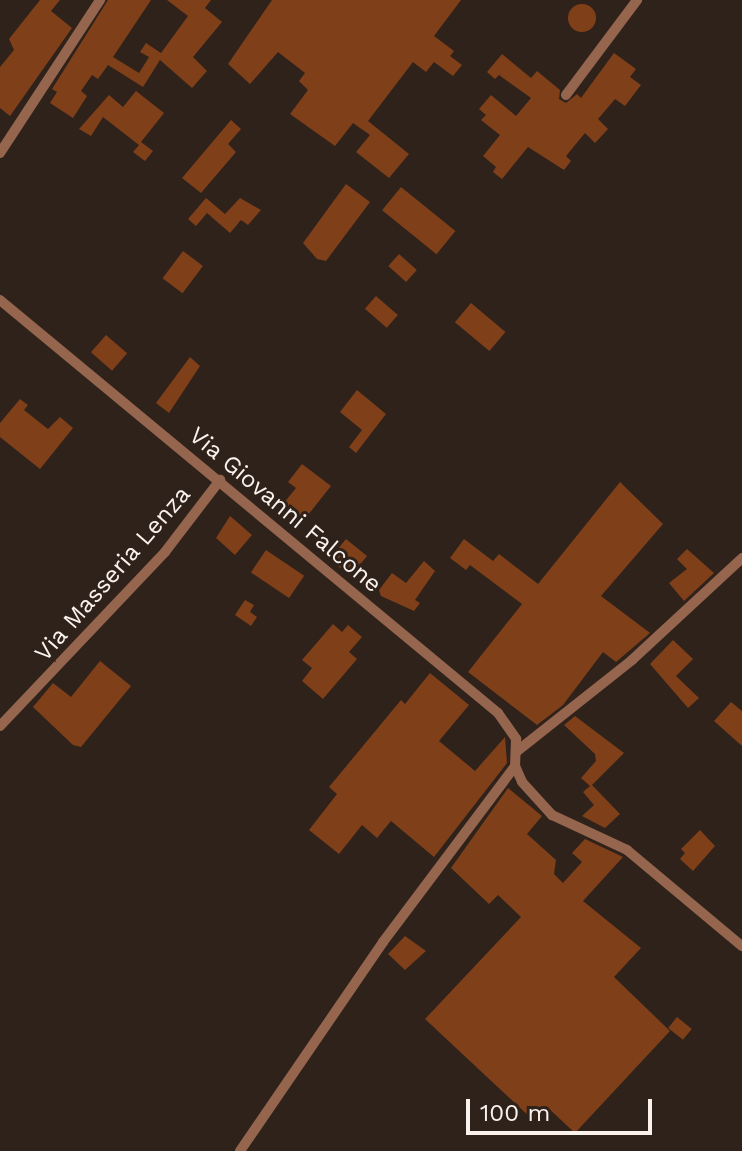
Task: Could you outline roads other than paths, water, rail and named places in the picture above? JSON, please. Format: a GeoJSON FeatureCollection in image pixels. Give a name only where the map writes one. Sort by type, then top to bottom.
{"type":"FeatureCollection","features":[{"type":"Feature","properties":{"kind":"street"},"geometry":{"type":"LineString","coordinates":[[0,153],[100,0]]}},
{"type":"Feature","properties":{"kind":"street"},"geometry":{"type":"LineString","coordinates":[[566,95],[637,0]]}},
{"type":"Feature","properties":{"kind":"street","name":"Via Giovanni Falcone"},"geometry":{"type":"LineString","coordinates":[[0,300],[498,713],[516,739],[515,766]]}},
{"type":"Feature","properties":{"kind":"street","name":"Via Masseria Lenza"},"geometry":{"type":"LineString","coordinates":[[0,726],[165,552],[220,480]]}},
{"type":"Feature","properties":{"kind":"street"},"geometry":{"type":"LineString","coordinates":[[516,752],[632,660],[742,558]]}},
{"type":"Feature","properties":{"kind":"street"},"geometry":{"type":"LineString","coordinates":[[240,1151],[383,942],[515,766],[534,800],[552,815],[627,850],[742,946]]}}]}
